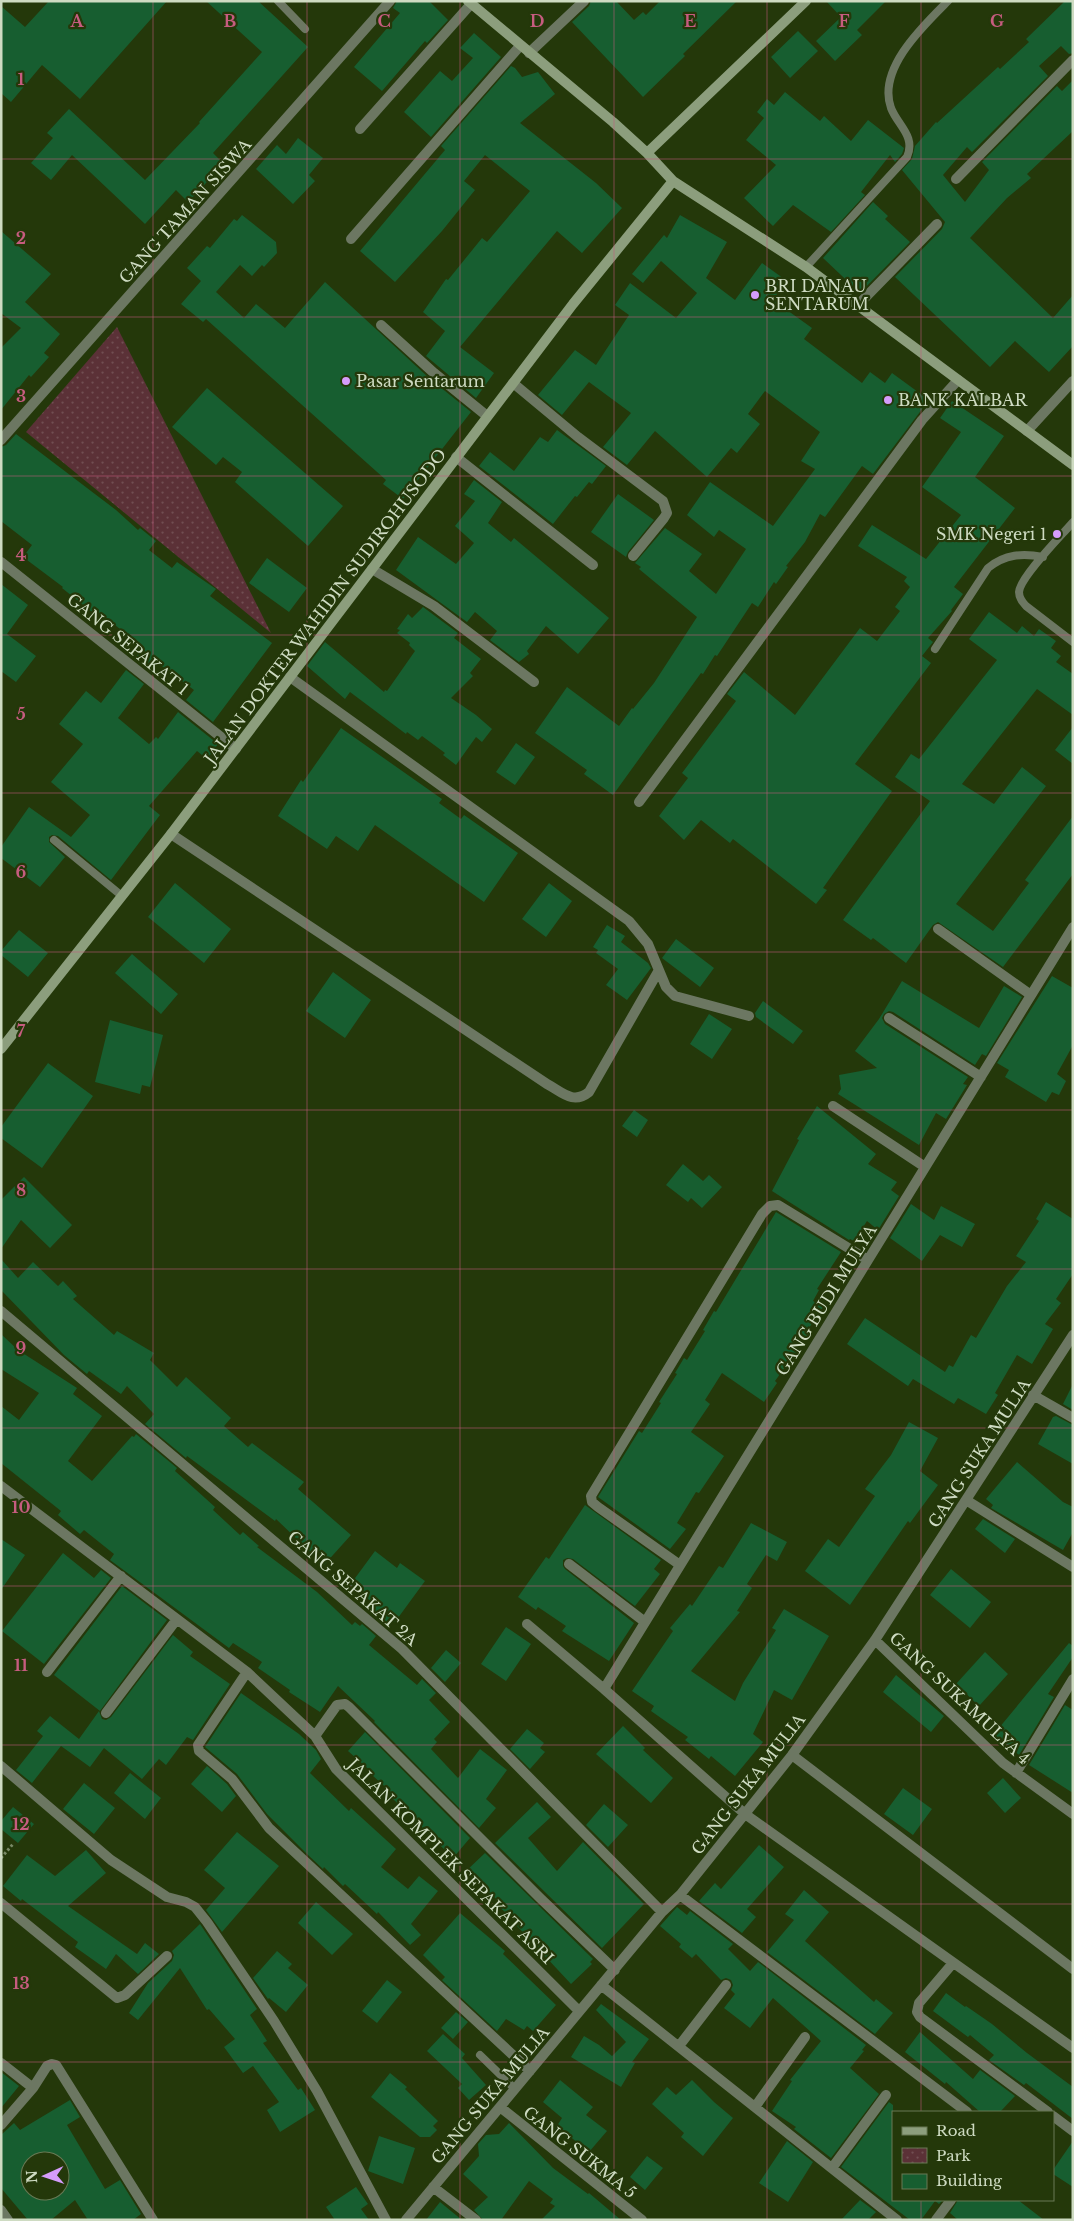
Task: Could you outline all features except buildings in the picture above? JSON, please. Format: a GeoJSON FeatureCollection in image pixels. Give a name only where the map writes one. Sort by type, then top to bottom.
{"type":"FeatureCollection","features":[{"type":"Feature","properties":{"kind":"street","name":"GANG TAMAN SISWA"},"geometry":{"type":"LineString","coordinates":[[1,440],[390,1]]}},
{"type":"Feature","properties":{"kind":"street"},"geometry":{"type":"LineString","coordinates":[[529,53],[584,1]]}},
{"type":"Feature","properties":{"kind":"street"},"geometry":{"type":"LineString","coordinates":[[647,153],[806,1]]}},
{"type":"Feature","properties":{"kind":"street"},"geometry":{"type":"LineString","coordinates":[[360,129],[469,3],[647,153],[673,181],[806,267],[1073,465]]}},
{"type":"Feature","properties":{"kind":"street"},"geometry":{"type":"LineString","coordinates":[[351,239],[520,46]]}},
{"type":"Feature","properties":{"kind":"street"},"geometry":{"type":"LineString","coordinates":[[956,180],[1073,60]]}},
{"type":"Feature","properties":{"kind":"street","name":"JALAN DOKTER WAHIDIN SUDIROHUSODO"},"geometry":{"type":"LineString","coordinates":[[1,1049],[171,834],[573,304],[673,181]]}},
{"type":"Feature","properties":{"kind":"street"},"geometry":{"type":"LineString","coordinates":[[857,306],[937,224]]}},
{"type":"Feature","properties":{"kind":"street"},"geometry":{"type":"LineString","coordinates":[[382,325],[434,373],[487,416]]}},
{"type":"Feature","properties":{"kind":"street"},"geometry":{"type":"LineString","coordinates":[[639,802],[922,420],[958,380]]}},
{"type":"Feature","properties":{"kind":"street"},"geometry":{"type":"LineString","coordinates":[[1028,431],[1073,381]]}},
{"type":"Feature","properties":{"kind":"street"},"geometry":{"type":"LineString","coordinates":[[513,383],[578,437],[663,501],[667,513],[633,556]]}},
{"type":"Feature","properties":{"kind":"street"},"geometry":{"type":"LineString","coordinates":[[456,457],[593,565]]}},
{"type":"Feature","properties":{"kind":"street","name":"GANG SEPAKAT 1"},"geometry":{"type":"LineString","coordinates":[[1,562],[236,749]]}},
{"type":"Feature","properties":{"kind":"street"},"geometry":{"type":"LineString","coordinates":[[372,569],[434,606],[534,682]]}},
{"type":"Feature","properties":{"kind":"street"},"geometry":{"type":"LineString","coordinates":[[290,677],[629,921],[648,944],[666,987],[675,996],[749,1016]]}},
{"type":"Feature","properties":{"kind":"street"},"geometry":{"type":"LineString","coordinates":[[171,834],[539,1078],[574,1099],[582,1098],[588,1092],[659,970]]}},
{"type":"Feature","properties":{"kind":"street","name":"GANG BUDI MULYA"},"geometry":{"type":"LineString","coordinates":[[604,1689],[1073,927]]}},
{"type":"Feature","properties":{"kind":"street"},"geometry":{"type":"LineString","coordinates":[[938,929],[1031,995]]}},
{"type":"Feature","properties":{"kind":"street"},"geometry":{"type":"LineString","coordinates":[[889,1018],[980,1077]]}},
{"type":"Feature","properties":{"kind":"street"},"geometry":{"type":"LineString","coordinates":[[834,1106],[925,1167]]}},
{"type":"Feature","properties":{"kind":"street"},"geometry":{"type":"LineString","coordinates":[[680,1565],[598,1507],[592,1502],[590,1496],[762,1214],[770,1206],[778,1205],[868,1260]]}},
{"type":"Feature","properties":{"kind":"street","name":"GANG SEPAKAT 2A"},"geometry":{"type":"LineString","coordinates":[[1,1311],[402,1649],[662,1912]]}},
{"type":"Feature","properties":{"kind":"street","name":"GANG SUKA MULIA"},"geometry":{"type":"LineString","coordinates":[[406,2220],[662,1912],[680,1895],[792,1755],[875,1640],[1073,1335]]}},
{"type":"Feature","properties":{"kind":"street"},"geometry":{"type":"LineString","coordinates":[[1033,1395],[1073,1418]]}},
{"type":"Feature","properties":{"kind":"street","name":"JALAN KOMPLEK SEPAKAT ASRI"},"geometry":{"type":"LineString","coordinates":[[1,1486],[247,1672],[315,1736],[336,1769],[579,2011]]}},
{"type":"Feature","properties":{"kind":"street"},"geometry":{"type":"LineString","coordinates":[[966,1500],[1073,1567]]}},
{"type":"Feature","properties":{"kind":"street"},"geometry":{"type":"LineString","coordinates":[[569,1564],[645,1622]]}},
{"type":"Feature","properties":{"kind":"street"},"geometry":{"type":"LineString","coordinates":[[47,1672],[121,1576]]}},
{"type":"Feature","properties":{"kind":"street"},"geometry":{"type":"LineString","coordinates":[[106,1713],[177,1619]]}},
{"type":"Feature","properties":{"kind":"street"},"geometry":{"type":"LineString","coordinates":[[528,1624],[744,1814],[1073,2048]]}},
{"type":"Feature","properties":{"kind":"street","name":"GANG SUKAMULYA 4"},"geometry":{"type":"LineString","coordinates":[[875,1640],[1003,1763],[1073,1814]]}},
{"type":"Feature","properties":{"kind":"street"},"geometry":{"type":"LineString","coordinates":[[247,1672],[198,1744],[199,1752],[232,1779],[270,1828],[530,2071]]}},
{"type":"Feature","properties":{"kind":"street"},"geometry":{"type":"LineString","coordinates":[[1016,1773],[1073,1680]]}},
{"type":"Feature","properties":{"kind":"street"},"geometry":{"type":"LineString","coordinates":[[315,1736],[338,1705],[345,1704],[349,1707],[539,1897],[615,1970]]}},
{"type":"Feature","properties":{"kind":"street"},"geometry":{"type":"LineString","coordinates":[[792,1755],[1073,1969]]}},
{"type":"Feature","properties":{"kind":"street"},"geometry":{"type":"LineString","coordinates":[[1,1766],[111,1860],[168,1897],[186,1902],[201,1914],[274,2022],[316,2091],[386,2220]]}},
{"type":"Feature","properties":{"kind":"street"},"geometry":{"type":"LineString","coordinates":[[680,1895],[966,2111]]}},
{"type":"Feature","properties":{"kind":"street"},"geometry":{"type":"LineString","coordinates":[[1,1903],[117,1998],[124,1995],[167,1956]]}},
{"type":"Feature","properties":{"kind":"street"},"geometry":{"type":"LineString","coordinates":[[953,1963],[919,2003],[917,2012],[920,2017],[1047,2111]]}},
{"type":"Feature","properties":{"kind":"street"},"geometry":{"type":"LineString","coordinates":[[601,1985],[897,2220]]}},
{"type":"Feature","properties":{"kind":"street"},"geometry":{"type":"LineString","coordinates":[[679,2046],[726,1985]]}},
{"type":"Feature","properties":{"kind":"street"},"geometry":{"type":"LineString","coordinates":[[755,2107],[805,2037]]}},
{"type":"Feature","properties":{"kind":"street"},"geometry":{"type":"LineString","coordinates":[[1,2063],[33,2088]]}},
{"type":"Feature","properties":{"kind":"street"},"geometry":{"type":"LineString","coordinates":[[1,2125],[33,2088],[48,2066],[56,2065],[153,2220]]}},
{"type":"Feature","properties":{"kind":"street"},"geometry":{"type":"LineString","coordinates":[[832,2168],[886,2095]]}},
{"type":"Feature","properties":{"kind":"street","name":"GANG SUKMA 5"},"geometry":{"type":"LineString","coordinates":[[500,2107],[642,2220]]}},
{"type":"Feature","properties":{"kind":"street"},"geometry":{"type":"LineString","coordinates":[[1054,2117],[1073,2131]]}},
{"type":"Feature","properties":{"kind":"street"},"geometry":{"type":"LineString","coordinates":[[433,2187],[476,2220]]}},
{"type":"Feature","properties":{"kind":"street"},"geometry":{"type":"LineString","coordinates":[[936,2220],[950,2201]]}},
{"type":"Feature","properties":{"kind":"street"},"geometry":{"type":"LineString","coordinates":[[1,2210],[8,2220]]}},
{"type":"Feature","properties":{"kind":"lane"},"geometry":{"type":"LineString","coordinates":[[278,1],[305,28]]}},
{"type":"Feature","properties":{"kind":"lane"},"geometry":{"type":"LineString","coordinates":[[806,267],[907,157],[910,150],[910,140],[892,110],[889,98],[889,84],[892,72],[916,34],[948,1]]}},
{"type":"Feature","properties":{"kind":"lane"},"geometry":{"type":"LineString","coordinates":[[1073,522],[1022,582],[1019,593],[1021,601],[1073,642]]}},
{"type":"Feature","properties":{"kind":"lane"},"geometry":{"type":"LineString","coordinates":[[935,648],[988,568],[995,562],[1024,554],[1043,558]]}},
{"type":"Feature","properties":{"kind":"lane"},"geometry":{"type":"LineString","coordinates":[[54,840],[122,896]]}},
{"type":"Feature","properties":{"kind":"lane"},"geometry":{"type":"LineString","coordinates":[[480,2055],[515,2089]]}},
{"type":"Feature","properties":{"kind":"path"},"geometry":{"type":"LineString","coordinates":[[1,1858],[13,1844]]}},
{"type":"Feature","properties":{"kind":"green space"},"geometry":{"type":"Polygon","coordinates":[[[117,327],[271,633],[26,432],[117,327]]]}},
{"type":"Feature","properties":{"kind":"place","name":"BRI DANAU SENTARUM"},"geometry":{"type":"Point","coordinates":[755,295]}},
{"type":"Feature","properties":{"kind":"place","name":"Pasar Sentarum"},"geometry":{"type":"Point","coordinates":[346,381]}},
{"type":"Feature","properties":{"kind":"place","name":"BANK KALBAR"},"geometry":{"type":"Point","coordinates":[888,400]}},
{"type":"Feature","properties":{"kind":"place","name":"SMK Negeri 1"},"geometry":{"type":"Point","coordinates":[1057,534]}}]}
